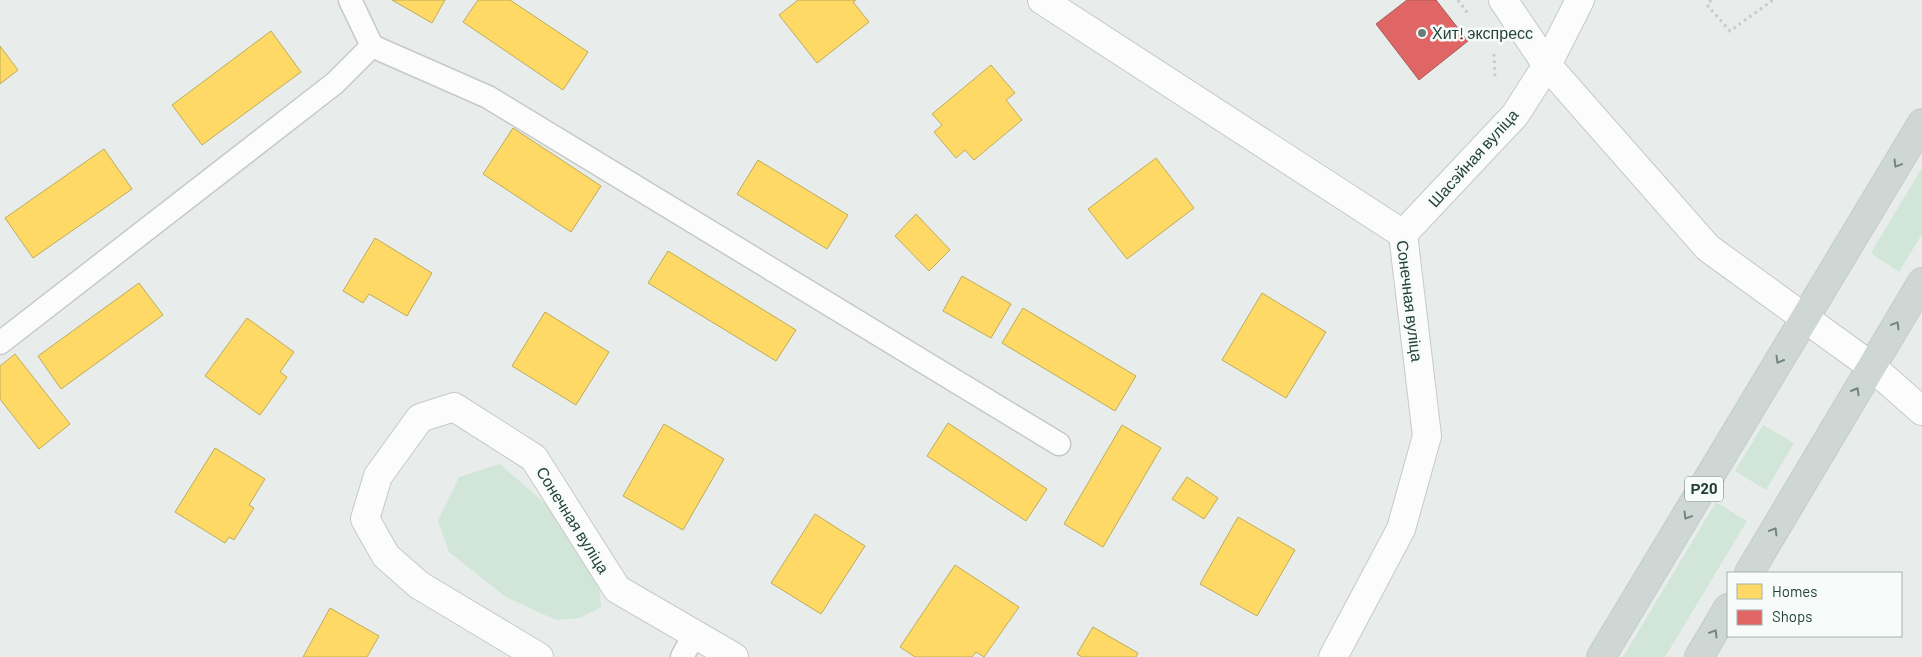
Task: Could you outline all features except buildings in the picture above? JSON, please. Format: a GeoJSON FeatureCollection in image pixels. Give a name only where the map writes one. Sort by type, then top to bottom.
{"type":"FeatureCollection","features":[{"type":"Feature","properties":{"kind":"main road","name":"Р20"},"geometry":{"type":"LineString","coordinates":[[1601,657],[1710,479],[1803,318],[1922,123]]}},
{"type":"Feature","properties":{"kind":"main road"},"geometry":{"type":"LineString","coordinates":[[1750,572],[1922,282]]}},
{"type":"Feature","properties":{"kind":"main road"},"geometry":{"type":"LineString","coordinates":[[1699,657],[1727,610]]}},
{"type":"Feature","properties":{"kind":"street","name":"Сонечная вуліца"},"geometry":{"type":"LineString","coordinates":[[1042,0],[1403,234],[1427,436],[1401,529],[1334,657]]}},
{"type":"Feature","properties":{"kind":"street"},"geometry":{"type":"LineString","coordinates":[[1503,0],[1547,65],[1708,248],[1871,366],[1922,411]]}},
{"type":"Feature","properties":{"kind":"street","name":"Шасэйная вуліца"},"geometry":{"type":"LineString","coordinates":[[1403,234],[1515,115],[1547,65],[1580,0]]}},
{"type":"Feature","properties":{"kind":"street","name":"Сонечная вуліца"},"geometry":{"type":"LineString","coordinates":[[539,657],[420,584],[386,556],[366,519],[378,476],[420,418],[454,407],[534,458],[616,589],[688,646],[734,657]]}},
{"type":"Feature","properties":{"kind":"lane"},"geometry":{"type":"LineString","coordinates":[[350,0],[372,46],[488,98],[1059,444]]}},
{"type":"Feature","properties":{"kind":"lane"},"geometry":{"type":"LineString","coordinates":[[0,343],[334,83],[372,46]]}},
{"type":"Feature","properties":{"kind":"path"},"geometry":{"type":"LineString","coordinates":[[1458,0],[1474,22]]}},
{"type":"Feature","properties":{"kind":"path"},"geometry":{"type":"LineString","coordinates":[[1711,0],[1707,5],[1730,31],[1773,0]]}},
{"type":"Feature","properties":{"kind":"path"},"geometry":{"type":"LineString","coordinates":[[1494,50],[1496,86],[1515,115]]}},
{"type":"Feature","properties":{"kind":"green space"},"geometry":{"type":"Polygon","coordinates":[[[1922,168],[1922,234],[1899,272],[1871,253],[1922,168]]]}},
{"type":"Feature","properties":{"kind":"green space"},"geometry":{"type":"Polygon","coordinates":[[[1763,425],[1794,443],[1766,490],[1735,471],[1763,425]]]}},
{"type":"Feature","properties":{"kind":"green space"},"geometry":{"type":"Polygon","coordinates":[[[500,464],[547,505],[598,573],[601,607],[580,618],[556,620],[506,597],[449,552],[438,521],[459,477],[500,464]]]}},
{"type":"Feature","properties":{"kind":"green space"},"geometry":{"type":"Polygon","coordinates":[[[1716,502],[1747,521],[1665,657],[1623,657],[1716,502]]]}},
{"type":"Feature","properties":{"kind":"place","name":"Хит! экспресс"},"geometry":{"type":"Point","coordinates":[1422,33]}}]}
